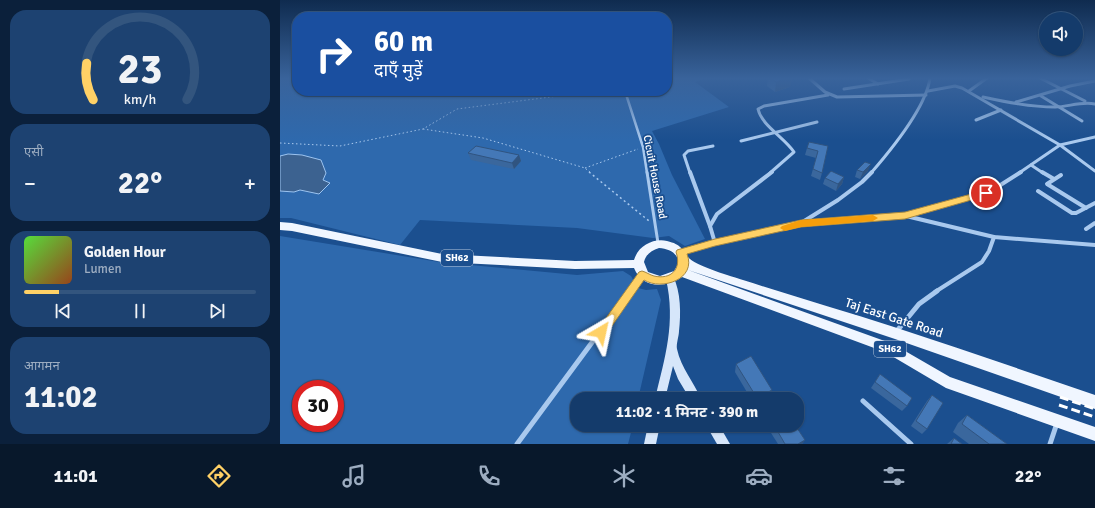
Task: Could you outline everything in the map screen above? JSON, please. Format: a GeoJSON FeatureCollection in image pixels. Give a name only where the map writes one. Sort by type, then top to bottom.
{"type":"FeatureCollection","features":[{"type":"Feature","properties":{"kind":"main road","name":"SH62"},"geometry":{"type":"LineString","coordinates":[[280,226],[292,226],[442,258],[575,264],[637,264]]}},
{"type":"Feature","properties":{"kind":"main road","name":"SH62"},"geometry":{"type":"LineString","coordinates":[[658,244],[673,246],[682,262],[889,348],[946,382],[1095,434]]}},
{"type":"Feature","properties":{"kind":"main road"},"geometry":{"type":"LineString","coordinates":[[658,244],[646,249],[641,254],[637,264],[642,275],[652,280],[664,281],[670,279],[682,262]]}},
{"type":"Feature","properties":{"kind":"main road","name":"Taj East Gate Road"},"geometry":{"type":"LineString","coordinates":[[682,262],[741,284],[895,334],[1095,402]]}},
{"type":"Feature","properties":{"kind":"street"},"geometry":{"type":"LineString","coordinates":[[710,226],[717,214],[792,154],[793,149],[762,117],[758,111],[760,107],[807,99]]}},
{"type":"Feature","properties":{"kind":"street"},"geometry":{"type":"LineString","coordinates":[[801,224],[868,177],[901,134],[923,99]]}},
{"type":"Feature","properties":{"kind":"street"},"geometry":{"type":"LineString","coordinates":[[983,99],[1060,145],[1095,171]]}},
{"type":"Feature","properties":{"kind":"street"},"geometry":{"type":"LineString","coordinates":[[992,99],[1013,103],[1057,107],[1085,101]]}},
{"type":"Feature","properties":{"kind":"street"},"geometry":{"type":"LineString","coordinates":[[1013,103],[1030,99]]}},
{"type":"Feature","properties":{"kind":"street"},"geometry":{"type":"LineString","coordinates":[[1045,99],[1082,121]]}},
{"type":"Feature","properties":{"kind":"street"},"geometry":{"type":"LineString","coordinates":[[1081,99],[1095,104]]}},
{"type":"Feature","properties":{"kind":"street"},"geometry":{"type":"LineString","coordinates":[[976,120],[1001,110]]}},
{"type":"Feature","properties":{"kind":"street"},"geometry":{"type":"LineString","coordinates":[[741,141],[816,122]]}},
{"type":"Feature","properties":{"kind":"street"},"geometry":{"type":"LineString","coordinates":[[682,262],[715,242],[801,224],[905,215],[986,193],[1060,145],[1095,137]]}},
{"type":"Feature","properties":{"kind":"street"},"geometry":{"type":"LineString","coordinates":[[713,146],[688,151],[684,155],[715,242]]}},
{"type":"Feature","properties":{"kind":"street"},"geometry":{"type":"LineString","coordinates":[[1031,165],[1054,179]]}},
{"type":"Feature","properties":{"kind":"street"},"geometry":{"type":"LineString","coordinates":[[1061,175],[1048,182],[1049,186],[1086,208]]}},
{"type":"Feature","properties":{"kind":"street"},"geometry":{"type":"LineString","coordinates":[[1038,191],[1072,213],[1095,203]]}},
{"type":"Feature","properties":{"kind":"street"},"geometry":{"type":"LineString","coordinates":[[905,215],[994,237],[1095,245]]}},
{"type":"Feature","properties":{"kind":"street"},"geometry":{"type":"LineString","coordinates":[[1086,229],[1095,224]]}},
{"type":"Feature","properties":{"kind":"street"},"geometry":{"type":"LineString","coordinates":[[895,334],[919,304],[930,294],[982,262],[989,251],[994,237]]}},
{"type":"Feature","properties":{"kind":"street"},"geometry":{"type":"LineString","coordinates":[[517,444],[584,357],[642,275]]}},
{"type":"Feature","properties":{"kind":"street"},"geometry":{"type":"LineString","coordinates":[[662,392],[672,349],[676,315],[673,289],[670,279]]}},
{"type":"Feature","properties":{"kind":"street"},"geometry":{"type":"LineString","coordinates":[[672,349],[682,375],[692,392]]}},
{"type":"Feature","properties":{"kind":"street"},"geometry":{"type":"LineString","coordinates":[[862,401],[911,444]]}},
{"type":"Feature","properties":{"kind":"street"},"geometry":{"type":"LineString","coordinates":[[1050,444],[1057,422]]}},
{"type":"Feature","properties":{"kind":"street"},"geometry":{"type":"LineString","coordinates":[[650,444],[653,432]]}},
{"type":"Feature","properties":{"kind":"street"},"geometry":{"type":"LineString","coordinates":[[716,432],[724,444]]}},
{"type":"Feature","properties":{"kind":"lane","name":"Cicuit House Road"},"geometry":{"type":"LineString","coordinates":[[627,99],[643,148],[658,244]]}},
{"type":"Feature","properties":{"kind":"path"},"geometry":{"type":"LineString","coordinates":[[280,143],[340,146],[423,129],[457,109],[532,99]]}},
{"type":"Feature","properties":{"kind":"path"},"geometry":{"type":"LineString","coordinates":[[423,129],[483,138],[585,168],[656,228]]}},
{"type":"Feature","properties":{"kind":"path"},"geometry":{"type":"LineString","coordinates":[[585,168],[643,148]]}},
{"type":"Feature","properties":{"kind":"shaded area"},"geometry":{"type":"Polygon","coordinates":[[[280,99],[718,99],[729,107],[652,131],[672,175],[705,239],[685,246],[669,236],[653,238],[577,228],[420,220],[400,245],[291,218],[280,218],[280,99]]]}},
{"type":"Feature","properties":{"kind":"shaded area"},"geometry":{"type":"Polygon","coordinates":[[[288,154],[302,155],[321,160],[326,173],[323,180],[330,183],[319,194],[300,190],[294,192],[280,191],[280,156],[288,154]]]}},
{"type":"Feature","properties":{"kind":"shaded area"},"geometry":{"type":"Polygon","coordinates":[[[280,236],[439,262],[577,275],[623,271],[631,276],[638,288],[646,290],[657,289],[661,300],[640,392],[570,392],[570,432],[631,432],[628,444],[280,444],[280,236]]]}},
{"type":"Feature","properties":{"kind":"building"},"geometry":{"type":"Polygon","coordinates":[[[809,142],[828,146],[822,173],[813,169],[818,151],[807,148],[809,142]]]}},
{"type":"Feature","properties":{"kind":"building"},"geometry":{"type":"Polygon","coordinates":[[[476,146],[519,155],[512,163],[468,153],[476,146]]]}},
{"type":"Feature","properties":{"kind":"building"},"geometry":{"type":"Polygon","coordinates":[[[865,162],[871,164],[863,172],[857,170],[865,162]]]}},
{"type":"Feature","properties":{"kind":"building"},"geometry":{"type":"Polygon","coordinates":[[[831,171],[844,177],[838,184],[825,178],[831,171]]]}},
{"type":"Feature","properties":{"kind":"building"},"geometry":{"type":"Polygon","coordinates":[[[751,356],[772,390],[768,392],[753,392],[736,364],[751,356]]]}},
{"type":"Feature","properties":{"kind":"building"},"geometry":{"type":"Polygon","coordinates":[[[880,374],[912,398],[907,406],[875,382],[880,374]]]}},
{"type":"Feature","properties":{"kind":"building"},"geometry":{"type":"Polygon","coordinates":[[[932,395],[943,403],[927,429],[916,421],[932,395]]]}},
{"type":"Feature","properties":{"kind":"building"},"geometry":{"type":"Polygon","coordinates":[[[967,415],[1007,444],[989,444],[962,424],[967,415]]]}},
{"type":"Feature","properties":{"kind":"building"},"geometry":{"type":"Polygon","coordinates":[[[778,432],[800,432],[805,440],[798,444],[785,444],[778,432]]]}},
{"type":"Feature","properties":{"kind":"building"},"geometry":{"type":"Polygon","coordinates":[[[954,438],[962,444],[951,444],[954,438]]]}},
{"type":"Feature","properties":{"kind":"railway"},"geometry":{"type":"LineString","coordinates":[[1060,397],[1095,409]]}},
{"type":"Feature","properties":{"kind":"railway"},"geometry":{"type":"LineString","coordinates":[[1059,405],[1095,417]]}},
{"type":"Feature","properties":{"kind":"slow traffic"},"geometry":{"type":"LineString","coordinates":[[785,228],[801,224],[873,218]]}},
{"type":"Feature","properties":{"kind":"route"},"geometry":{"type":"LineString","coordinates":[[601,332],[642,275],[652,280],[664,281],[681,272],[684,266],[681,252],[715,242],[801,224],[905,215],[986,193]]}}]}
